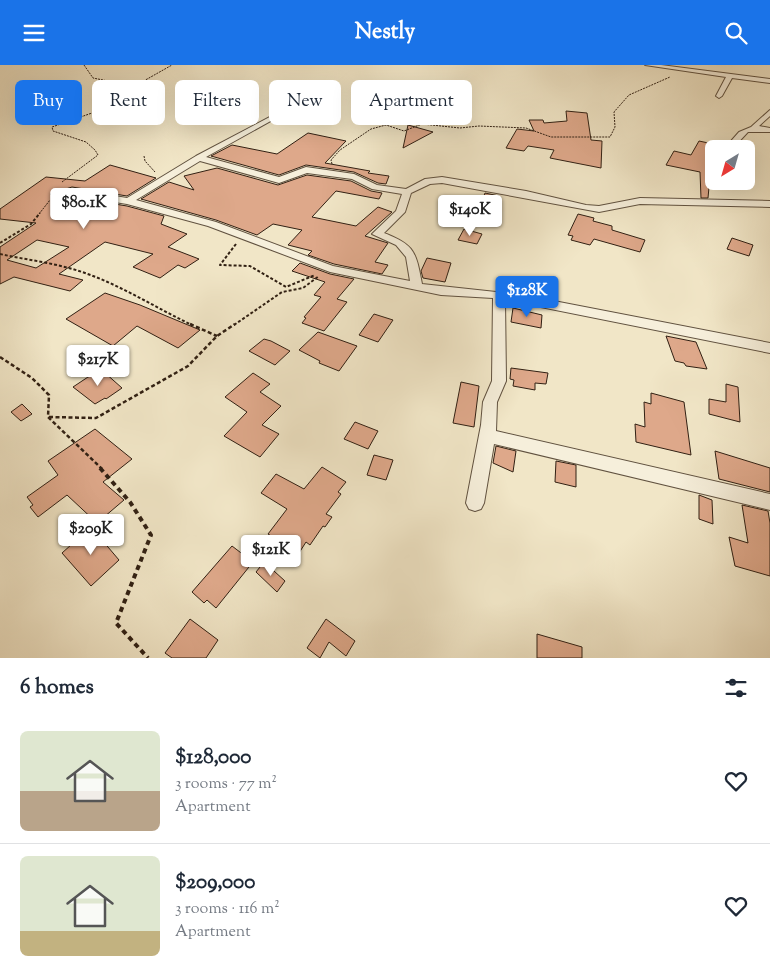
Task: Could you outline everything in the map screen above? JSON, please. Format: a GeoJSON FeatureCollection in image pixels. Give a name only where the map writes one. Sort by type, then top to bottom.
{"type":"FeatureCollection","features":[{"type":"Feature","properties":{"kind":"street"},"geometry":{"type":"LineString","coordinates":[[648,65],[770,81]]}},
{"type":"Feature","properties":{"kind":"street"},"geometry":{"type":"LineString","coordinates":[[719,96],[730,75]]}},
{"type":"Feature","properties":{"kind":"street"},"geometry":{"type":"LineString","coordinates":[[735,140],[741,132],[754,127],[770,111]]}},
{"type":"Feature","properties":{"kind":"street"},"geometry":{"type":"LineString","coordinates":[[129,201],[199,158],[269,120]]}},
{"type":"Feature","properties":{"kind":"street"},"geometry":{"type":"LineString","coordinates":[[754,127],[770,130]]}},
{"type":"Feature","properties":{"kind":"street"},"geometry":{"type":"LineString","coordinates":[[199,158],[279,180],[306,170],[354,177],[375,187],[407,192],[428,181],[442,180],[526,194],[586,209],[599,209],[616,204],[640,201],[697,204],[770,204]]}},
{"type":"Feature","properties":{"kind":"street"},"geometry":{"type":"LineString","coordinates":[[57,194],[72,192],[129,201],[159,211],[212,224],[330,269],[441,291],[499,295],[770,348]]}},
{"type":"Feature","properties":{"kind":"street"},"geometry":{"type":"LineString","coordinates":[[407,192],[400,212],[377,235],[400,243],[411,256],[417,287]]}},
{"type":"Feature","properties":{"kind":"street"},"geometry":{"type":"LineString","coordinates":[[475,503],[487,435],[490,401],[499,381],[499,295]]}},
{"type":"Feature","properties":{"kind":"street"},"geometry":{"type":"LineString","coordinates":[[487,435],[770,501]]}},
{"type":"Feature","properties":{"kind":"path"},"geometry":{"type":"LineString","coordinates":[[84,65],[84,68],[93,78],[103,80]]}},
{"type":"Feature","properties":{"kind":"path"},"geometry":{"type":"LineString","coordinates":[[145,80],[172,65]]}},
{"type":"Feature","properties":{"kind":"path"},"geometry":{"type":"LineString","coordinates":[[341,175],[331,160],[340,150],[371,129],[386,125],[404,131],[411,130],[422,124],[460,128],[526,128],[551,137],[610,137],[615,127],[614,112],[630,95],[683,71]]}},
{"type":"Feature","properties":{"kind":"path"},"geometry":{"type":"LineString","coordinates":[[0,243],[31,224],[57,194],[58,185],[98,155],[97,149],[91,144],[63,137],[53,131],[52,127],[92,113]]}},
{"type":"Feature","properties":{"kind":"path"},"geometry":{"type":"LineString","coordinates":[[144,157],[153,171],[163,179]]}},
{"type":"Feature","properties":{"kind":"path"},"geometry":{"type":"LineString","coordinates":[[240,236],[220,265],[250,266],[286,287],[330,269]]}},
{"type":"Feature","properties":{"kind":"path"},"geometry":{"type":"LineString","coordinates":[[0,254],[82,272],[141,298],[160,310],[217,336]]}},
{"type":"Feature","properties":{"kind":"path"},"geometry":{"type":"LineString","coordinates":[[48,417],[96,418],[188,366],[217,336],[282,292],[303,288],[330,269]]}},
{"type":"Feature","properties":{"kind":"path"},"geometry":{"type":"LineString","coordinates":[[0,357],[32,378],[49,395],[48,417],[102,470],[142,517],[152,535],[116,623],[148,658]]}},
{"type":"Feature","properties":{"kind":"building"},"geometry":{"type":"Polygon","coordinates":[[[566,111],[587,113],[591,140],[602,141],[601,168],[550,158],[554,150],[528,146],[524,151],[506,148],[517,129],[534,131],[529,120],[543,120],[544,123],[567,121],[566,111]]]}},
{"type":"Feature","properties":{"kind":"building"},"geometry":{"type":"Polygon","coordinates":[[[408,125],[433,132],[403,148],[408,125]]]}},
{"type":"Feature","properties":{"kind":"building"},"geometry":{"type":"Polygon","coordinates":[[[308,133],[346,141],[325,163],[389,176],[386,184],[378,183],[354,172],[306,165],[279,175],[211,156],[232,145],[277,154],[308,133]]]}},
{"type":"Feature","properties":{"kind":"building"},"geometry":{"type":"Polygon","coordinates":[[[699,141],[705,142],[705,190],[709,190],[708,198],[701,198],[700,172],[666,165],[674,151],[691,155],[699,141]]]}},
{"type":"Feature","properties":{"kind":"building"},"geometry":{"type":"Polygon","coordinates":[[[110,165],[156,178],[127,196],[72,187],[50,194],[57,199],[72,197],[127,206],[164,216],[161,224],[187,234],[168,247],[199,259],[185,268],[178,265],[160,278],[133,267],[153,254],[105,242],[59,274],[83,280],[70,291],[14,277],[0,284],[0,247],[36,223],[0,219],[0,209],[46,177],[85,181],[110,165]],[[37,240],[7,260],[36,268],[69,247],[37,240]]]}},
{"type":"Feature","properties":{"kind":"building"},"geometry":{"type":"Polygon","coordinates":[[[217,168],[278,185],[307,175],[351,181],[371,191],[382,193],[379,199],[336,191],[312,217],[356,226],[378,207],[392,212],[365,236],[388,243],[375,262],[388,265],[382,274],[334,264],[308,255],[312,251],[288,245],[302,230],[273,224],[257,235],[216,220],[141,199],[169,182],[194,190],[184,176],[217,168]]]}},
{"type":"Feature","properties":{"kind":"building"},"geometry":{"type":"Polygon","coordinates":[[[485,193],[499,196],[495,208],[480,206],[485,193]]]}},
{"type":"Feature","properties":{"kind":"building"},"geometry":{"type":"Polygon","coordinates":[[[578,214],[594,218],[593,221],[612,226],[612,230],[645,240],[640,252],[594,239],[590,245],[571,240],[573,236],[568,235],[578,214]]]}},
{"type":"Feature","properties":{"kind":"building"},"geometry":{"type":"Polygon","coordinates":[[[464,229],[482,234],[477,244],[458,240],[464,229]]]}},
{"type":"Feature","properties":{"kind":"building"},"geometry":{"type":"Polygon","coordinates":[[[732,238],[753,245],[749,256],[727,249],[732,238]]]}},
{"type":"Feature","properties":{"kind":"building"},"geometry":{"type":"Polygon","coordinates":[[[427,258],[451,263],[445,282],[423,278],[421,271],[427,258]]]}},
{"type":"Feature","properties":{"kind":"building"},"geometry":{"type":"Polygon","coordinates":[[[300,263],[330,274],[354,279],[337,299],[347,302],[324,331],[302,323],[306,318],[304,317],[321,297],[314,295],[325,282],[292,271],[300,263]]]}},
{"type":"Feature","properties":{"kind":"building"},"geometry":{"type":"Polygon","coordinates":[[[105,293],[140,305],[200,330],[178,348],[137,326],[113,346],[66,319],[105,293]]]}},
{"type":"Feature","properties":{"kind":"building"},"geometry":{"type":"Polygon","coordinates":[[[513,308],[542,315],[541,328],[511,322],[513,308]]]}},
{"type":"Feature","properties":{"kind":"building"},"geometry":{"type":"Polygon","coordinates":[[[374,314],[393,320],[378,342],[359,335],[374,314]]]}},
{"type":"Feature","properties":{"kind":"building"},"geometry":{"type":"Polygon","coordinates":[[[318,332],[357,346],[339,371],[319,363],[320,361],[299,350],[318,332]]]}},
{"type":"Feature","properties":{"kind":"building"},"geometry":{"type":"Polygon","coordinates":[[[666,336],[696,342],[707,369],[686,366],[684,363],[675,361],[666,336]]]}},
{"type":"Feature","properties":{"kind":"building"},"geometry":{"type":"Polygon","coordinates":[[[264,339],[290,351],[275,365],[249,351],[264,339]]]}},
{"type":"Feature","properties":{"kind":"building"},"geometry":{"type":"Polygon","coordinates":[[[511,368],[548,373],[546,384],[535,383],[535,390],[513,386],[514,380],[510,379],[511,368]]]}},
{"type":"Feature","properties":{"kind":"building"},"geometry":{"type":"Polygon","coordinates":[[[104,372],[122,388],[106,399],[95,404],[73,387],[88,377],[104,372]]]}},
{"type":"Feature","properties":{"kind":"building"},"geometry":{"type":"Polygon","coordinates":[[[253,373],[270,384],[260,392],[281,406],[262,425],[279,434],[260,457],[224,436],[247,412],[225,397],[253,373]]]}},
{"type":"Feature","properties":{"kind":"building"},"geometry":{"type":"Polygon","coordinates":[[[461,382],[479,386],[474,427],[453,423],[461,382]]]}},
{"type":"Feature","properties":{"kind":"building"},"geometry":{"type":"Polygon","coordinates":[[[726,384],[738,387],[740,422],[709,414],[709,399],[726,402],[726,384]]]}},
{"type":"Feature","properties":{"kind":"building"},"geometry":{"type":"Polygon","coordinates":[[[651,393],[684,402],[691,455],[636,442],[635,424],[645,427],[644,402],[651,404],[651,393]]]}},
{"type":"Feature","properties":{"kind":"building"},"geometry":{"type":"Polygon","coordinates":[[[22,404],[32,414],[21,421],[11,412],[22,404]]]}},
{"type":"Feature","properties":{"kind":"building"},"geometry":{"type":"Polygon","coordinates":[[[355,422],[378,431],[368,449],[344,439],[355,422]]]}},
{"type":"Feature","properties":{"kind":"building"},"geometry":{"type":"Polygon","coordinates":[[[95,429],[132,459],[103,482],[124,500],[97,523],[67,495],[38,517],[30,507],[33,505],[27,497],[58,475],[48,461],[95,429]]]}},
{"type":"Feature","properties":{"kind":"building"},"geometry":{"type":"Polygon","coordinates":[[[496,446],[516,451],[513,472],[493,463],[496,446]]]}},
{"type":"Feature","properties":{"kind":"building"},"geometry":{"type":"Polygon","coordinates":[[[715,451],[770,468],[770,492],[719,479],[715,451]]]}},
{"type":"Feature","properties":{"kind":"building"},"geometry":{"type":"Polygon","coordinates":[[[374,455],[393,460],[386,480],[367,475],[374,455]]]}},
{"type":"Feature","properties":{"kind":"building"},"geometry":{"type":"Polygon","coordinates":[[[556,461],[576,465],[576,487],[555,482],[556,461]]]}},
{"type":"Feature","properties":{"kind":"building"},"geometry":{"type":"Polygon","coordinates":[[[322,467],[346,482],[338,492],[341,494],[326,514],[332,517],[325,527],[323,526],[310,545],[306,542],[299,553],[268,534],[287,509],[261,493],[276,474],[304,489],[322,467]]]}},
{"type":"Feature","properties":{"kind":"building"},"geometry":{"type":"Polygon","coordinates":[[[699,495],[712,500],[713,524],[699,519],[699,495]]]}},
{"type":"Feature","properties":{"kind":"building"},"geometry":{"type":"Polygon","coordinates":[[[742,505],[768,511],[770,523],[770,576],[735,566],[729,537],[748,543],[742,505]]]}},
{"type":"Feature","properties":{"kind":"building"},"geometry":{"type":"Polygon","coordinates":[[[91,527],[119,560],[91,586],[62,553],[91,527]]]}},
{"type":"Feature","properties":{"kind":"building"},"geometry":{"type":"Polygon","coordinates":[[[232,546],[253,562],[216,608],[207,600],[204,603],[192,592],[232,546]]]}},
{"type":"Feature","properties":{"kind":"building"},"geometry":{"type":"Polygon","coordinates":[[[264,562],[285,581],[277,592],[256,572],[264,562]]]}},
{"type":"Feature","properties":{"kind":"building"},"geometry":{"type":"Polygon","coordinates":[[[190,619],[218,640],[206,658],[172,658],[165,653],[190,619]]]}},
{"type":"Feature","properties":{"kind":"building"},"geometry":{"type":"Polygon","coordinates":[[[326,619],[355,641],[346,656],[329,642],[320,658],[307,648],[326,619]]]}},
{"type":"Feature","properties":{"kind":"building"},"geometry":{"type":"Polygon","coordinates":[[[537,634],[582,647],[582,658],[537,658],[537,634]]]}}]}
